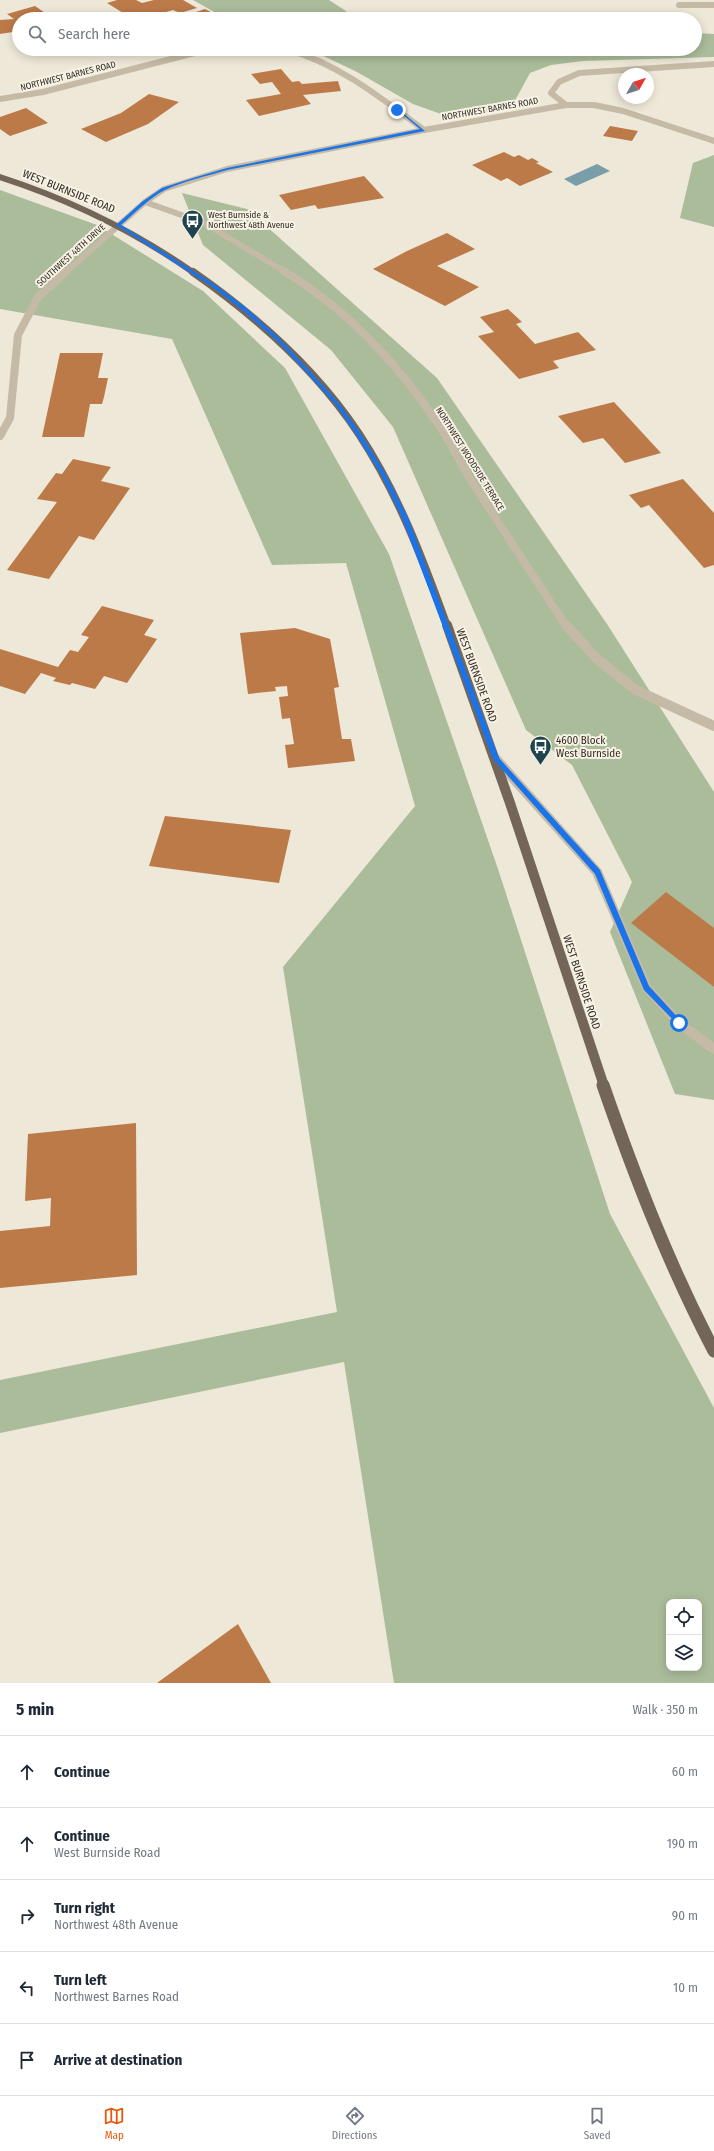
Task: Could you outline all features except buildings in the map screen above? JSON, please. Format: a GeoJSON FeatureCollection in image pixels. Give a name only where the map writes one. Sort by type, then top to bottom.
{"type":"FeatureCollection","features":[{"type":"Feature","properties":{"kind":"main road","name":"WEST BURNSIDE ROAD"},"geometry":{"type":"LineString","coordinates":[[0,177],[84,209],[118,225],[212,285],[243,308],[280,341],[336,403],[355,429],[382,473],[405,518],[496,759],[627,1154],[648,1211],[679,1284],[714,1352]]}},
{"type":"Feature","properties":{"kind":"street"},"geometry":{"type":"LineString","coordinates":[[679,5],[714,5]]}},
{"type":"Feature","properties":{"kind":"street","name":"NORTHWEST BARNES ROAD"},"geometry":{"type":"LineString","coordinates":[[0,99],[43,92],[183,56]]}},
{"type":"Feature","properties":{"kind":"street"},"geometry":{"type":"LineString","coordinates":[[309,56],[339,69],[424,130]]}},
{"type":"Feature","properties":{"kind":"street"},"geometry":{"type":"LineString","coordinates":[[566,106],[551,94],[559,82],[579,73],[714,64]]}},
{"type":"Feature","properties":{"kind":"street","name":"NORTHWEST BARNES ROAD"},"geometry":{"type":"LineString","coordinates":[[145,202],[164,189],[227,169],[424,130],[566,106],[594,105],[623,111],[714,141]]}},
{"type":"Feature","properties":{"kind":"street","name":"SOUTHWEST 48TH DRIVE"},"geometry":{"type":"LineString","coordinates":[[0,436],[10,418],[18,335],[38,297],[145,202]]}},
{"type":"Feature","properties":{"kind":"street","name":"NORTHWEST WOODSIDE TERRACE"},"geometry":{"type":"LineString","coordinates":[[145,202],[204,223],[307,285],[375,345],[410,385],[440,427],[472,481],[570,632],[597,659],[636,690],[714,726]]}},
{"type":"Feature","properties":{"kind":"street"},"geometry":{"type":"LineString","coordinates":[[496,759],[597,872],[647,988],[679,1023],[714,1049]]}},
{"type":"Feature","properties":{"kind":"green space"},"geometry":{"type":"Polygon","coordinates":[[[193,0],[329,0],[347,12],[214,12],[193,0]]]}},
{"type":"Feature","properties":{"kind":"green space"},"geometry":{"type":"Polygon","coordinates":[[[702,33],[714,34],[714,57],[583,61],[551,65],[530,73],[512,106],[473,115],[441,114],[413,104],[357,72],[324,56],[702,56],[702,33]]]}},
{"type":"Feature","properties":{"kind":"green space"},"geometry":{"type":"Polygon","coordinates":[[[714,155],[714,227],[680,218],[693,163],[714,155]]]}},
{"type":"Feature","properties":{"kind":"green space"},"geometry":{"type":"Polygon","coordinates":[[[0,190],[97,225],[203,291],[285,368],[389,554],[498,869],[610,1214],[714,1408],[714,1683],[394,1683],[344,1362],[0,1433],[0,1380],[337,1312],[283,967],[415,806],[346,563],[272,565],[172,339],[0,309],[0,190]]]}},
{"type":"Feature","properties":{"kind":"green space"},"geometry":{"type":"Polygon","coordinates":[[[182,193],[247,209],[437,378],[607,624],[714,792],[714,1100],[675,1094],[610,932],[632,882],[572,765],[526,730],[393,427],[331,350],[203,245],[182,193]]]}},
{"type":"Feature","properties":{"kind":"water"},"geometry":{"type":"Polygon","coordinates":[[[597,164],[610,171],[576,186],[564,179],[597,164]]]}},
{"type":"Feature","properties":{"kind":"place","name":"West Burnside & Northwest 48th Avenue"},"geometry":{"type":"Point","coordinates":[192,240]}},
{"type":"Feature","properties":{"kind":"place","name":"4600 Block West Burnside"},"geometry":{"type":"Point","coordinates":[541,766]}},
{"type":"Feature","properties":{"kind":"route"},"geometry":{"type":"LineString","coordinates":[[397,110],[424,130],[227,169],[194,178],[164,189],[145,202],[118,225],[212,285],[243,308],[280,341],[336,403],[382,473],[405,518],[496,759],[597,872],[647,988],[679,1023]]}}]}
